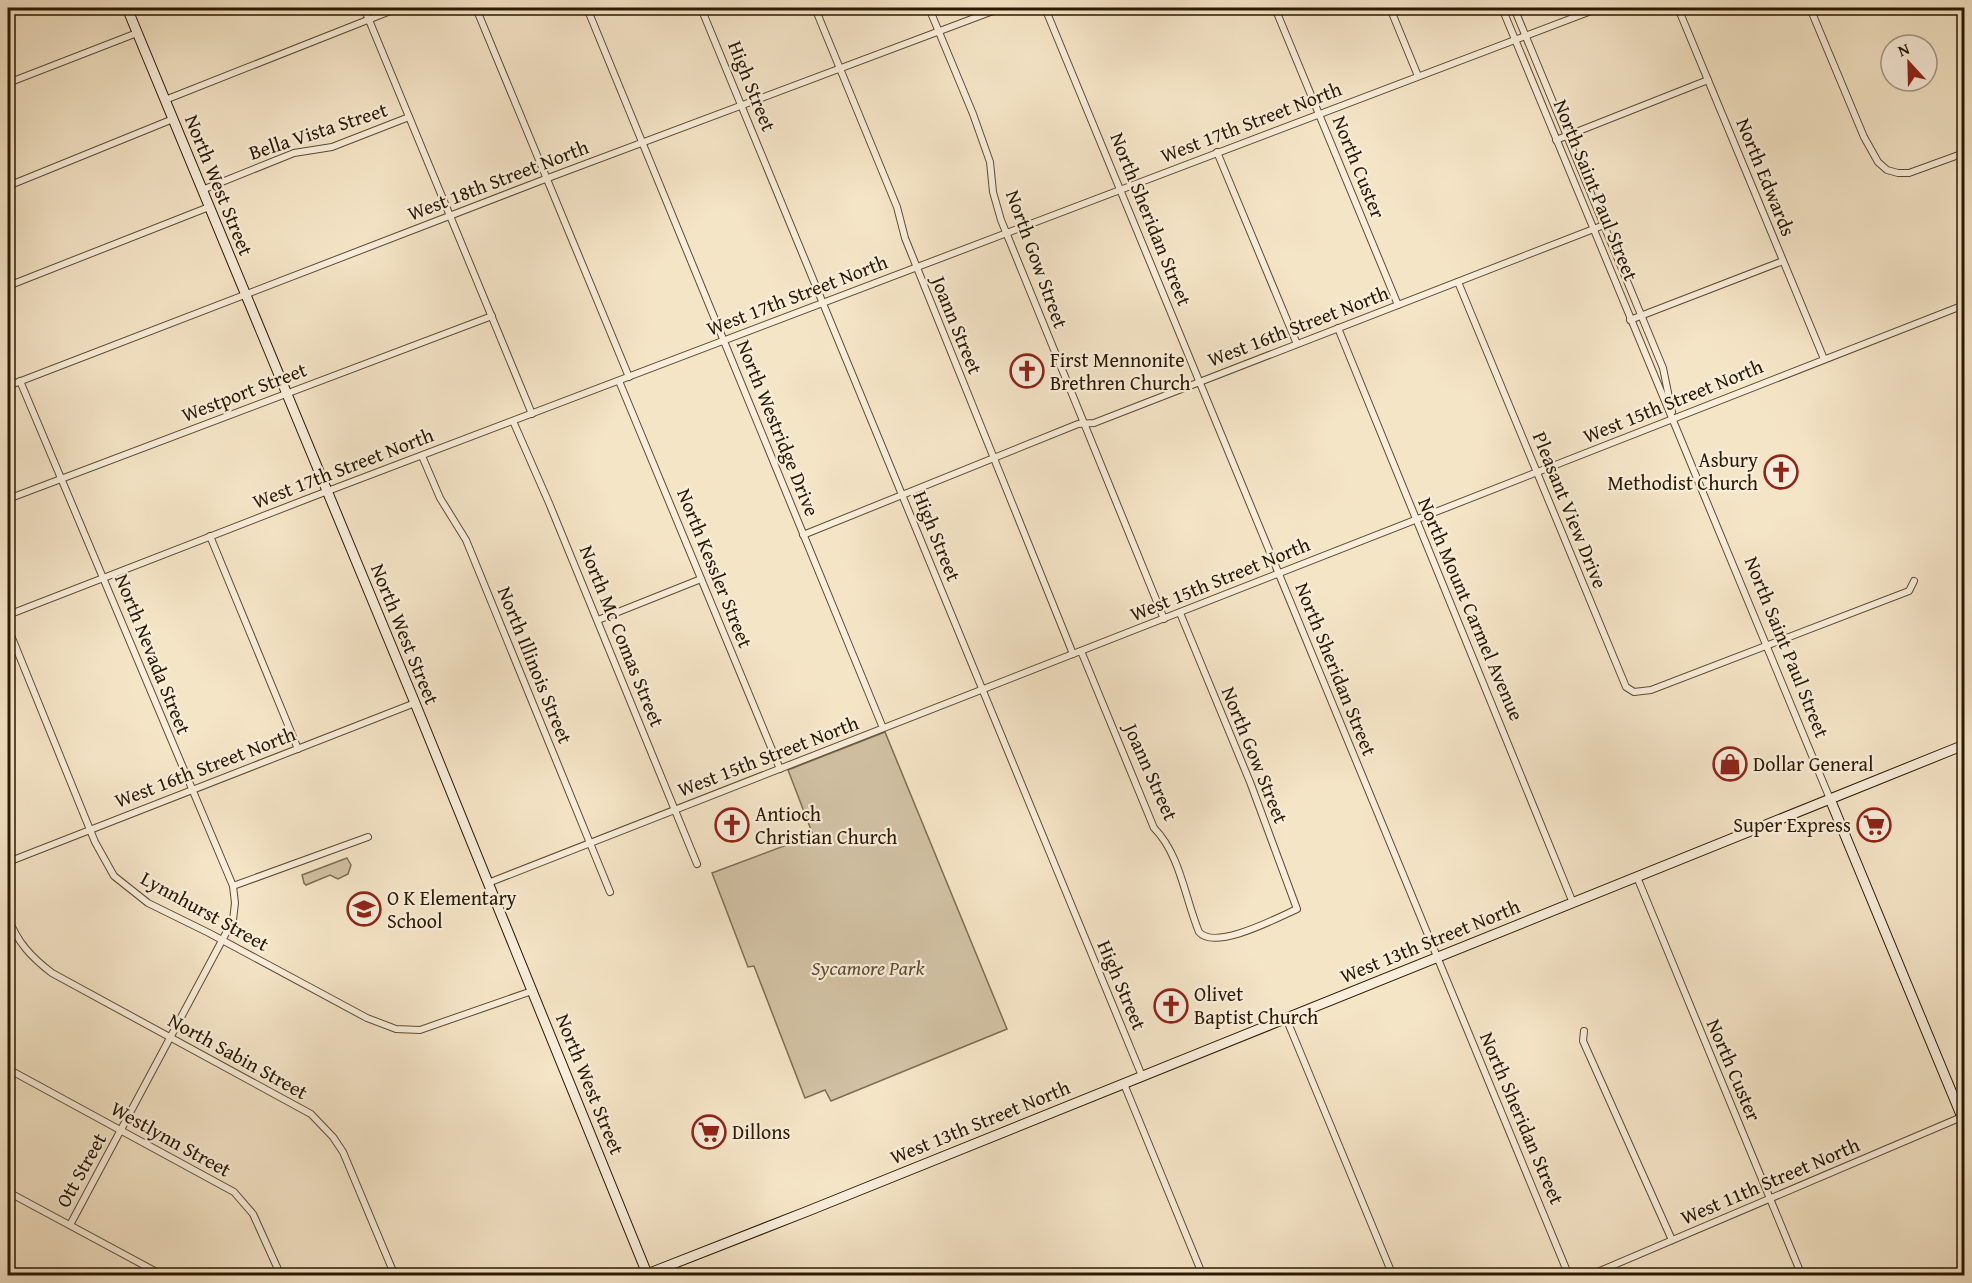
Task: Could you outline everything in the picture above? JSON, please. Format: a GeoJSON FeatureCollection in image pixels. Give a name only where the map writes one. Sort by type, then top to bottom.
{"type":"FeatureCollection","features":[{"type":"Feature","properties":{"kind":"street","name":"North West Street"},"geometry":{"type":"LineString","coordinates":[[127,8],[415,704],[646,1275]]}},
{"type":"Feature","properties":{"kind":"street"},"geometry":{"type":"LineString","coordinates":[[364,8],[532,414]]}},
{"type":"Feature","properties":{"kind":"street"},"geometry":{"type":"LineString","coordinates":[[165,100],[398,8]]}},
{"type":"Feature","properties":{"kind":"street"},"geometry":{"type":"LineString","coordinates":[[476,8],[629,377]]}},
{"type":"Feature","properties":{"kind":"street","name":"North Westridge Drive"},"geometry":{"type":"LineString","coordinates":[[587,8],[883,728]]}},
{"type":"Feature","properties":{"kind":"street","name":"High Street"},"geometry":{"type":"LineString","coordinates":[[701,8],[1142,1076]]}},
{"type":"Feature","properties":{"kind":"street","name":"Joann Street"},"geometry":{"type":"LineString","coordinates":[[815,8],[897,207],[904,238],[916,268],[1074,654]]}},
{"type":"Feature","properties":{"kind":"street","name":"North Gow Street"},"geometry":{"type":"LineString","coordinates":[[929,8],[973,114],[990,162],[993,192],[1006,233],[1164,619]]}},
{"type":"Feature","properties":{"kind":"street","name":"West 18th Street North"},"geometry":{"type":"LineString","coordinates":[[8,386],[548,178],[1001,8]]}},
{"type":"Feature","properties":{"kind":"street","name":"North Sheridan Street"},"geometry":{"type":"LineString","coordinates":[[1045,8],[1569,1275]]}},
{"type":"Feature","properties":{"kind":"street","name":"North Custer"},"geometry":{"type":"LineString","coordinates":[[1275,8],[1398,305]]}},
{"type":"Feature","properties":{"kind":"street"},"geometry":{"type":"LineString","coordinates":[[1390,8],[1418,76]]}},
{"type":"Feature","properties":{"kind":"street","name":"North Saint Paul Street"},"geometry":{"type":"LineString","coordinates":[[1502,8],[1964,1119]]}},
{"type":"Feature","properties":{"kind":"street","name":"North Saint Paul Street"},"geometry":{"type":"LineString","coordinates":[[1514,8],[1662,369],[1674,418]]}},
{"type":"Feature","properties":{"kind":"street","name":"West 17th Street North"},"geometry":{"type":"LineString","coordinates":[[8,615],[210,536],[1599,8]]}},
{"type":"Feature","properties":{"kind":"street","name":"North Edwards"},"geometry":{"type":"LineString","coordinates":[[1678,8],[1824,359]]}},
{"type":"Feature","properties":{"kind":"street"},"geometry":{"type":"LineString","coordinates":[[1810,8],[1864,137],[1878,162],[1887,170],[1910,173],[1965,153]]}},
{"type":"Feature","properties":{"kind":"street"},"geometry":{"type":"LineString","coordinates":[[8,83],[137,33]]}},
{"type":"Feature","properties":{"kind":"street"},"geometry":{"type":"LineString","coordinates":[[1556,140],[1708,80]]}},
{"type":"Feature","properties":{"kind":"street","name":"Bella Vista Street"},"geometry":{"type":"LineString","coordinates":[[202,190],[294,153],[332,147],[409,117]]}},
{"type":"Feature","properties":{"kind":"street"},"geometry":{"type":"LineString","coordinates":[[8,186],[173,119]]}},
{"type":"Feature","properties":{"kind":"street"},"geometry":{"type":"LineString","coordinates":[[1217,152],[1298,344]]}},
{"type":"Feature","properties":{"kind":"street"},"geometry":{"type":"LineString","coordinates":[[8,286],[209,207]]}},
{"type":"Feature","properties":{"kind":"street","name":"West 16th Street North"},"geometry":{"type":"LineString","coordinates":[[803,535],[1083,423],[1094,423],[1604,225]]}},
{"type":"Feature","properties":{"kind":"street"},"geometry":{"type":"LineString","coordinates":[[1630,320],[1783,261]]}},
{"type":"Feature","properties":{"kind":"street","name":"Pleasant View Drive"},"geometry":{"type":"LineString","coordinates":[[1458,282],[1626,687],[1641,693],[1690,675],[1909,591],[1914,581]]}},
{"type":"Feature","properties":{"kind":"street","name":"West 15th Street North"},"geometry":{"type":"LineString","coordinates":[[488,883],[1965,305]]}},
{"type":"Feature","properties":{"kind":"street","name":"Westport Street"},"geometry":{"type":"LineString","coordinates":[[8,499],[492,316]]}},
{"type":"Feature","properties":{"kind":"street","name":"North Mount Carmel Avenue"},"geometry":{"type":"LineString","coordinates":[[1338,328],[1573,903]]}},
{"type":"Feature","properties":{"kind":"street","name":"North Nevada Street"},"geometry":{"type":"LineString","coordinates":[[20,381],[232,886],[235,903],[233,920],[222,940]]}},
{"type":"Feature","properties":{"kind":"street","name":"North Kessler Street"},"geometry":{"type":"LineString","coordinates":[[619,381],[780,769]]}},
{"type":"Feature","properties":{"kind":"street","name":"North Mc Comas Street"},"geometry":{"type":"LineString","coordinates":[[513,421],[598,620],[697,864]]}},
{"type":"Feature","properties":{"kind":"street","name":"North Illinois Street"},"geometry":{"type":"LineString","coordinates":[[422,456],[440,498],[466,540],[610,892]]}},
{"type":"Feature","properties":{"kind":"street"},"geometry":{"type":"LineString","coordinates":[[210,536],[298,749]]}},
{"type":"Feature","properties":{"kind":"street"},"geometry":{"type":"LineString","coordinates":[[598,620],[701,579]]}},
{"type":"Feature","properties":{"kind":"street","name":"North Gow Street"},"geometry":{"type":"LineString","coordinates":[[1180,613],[1250,782],[1297,909],[1227,937],[1205,938]]}},
{"type":"Feature","properties":{"kind":"street","name":"Lynnhurst Street"},"geometry":{"type":"LineString","coordinates":[[8,628],[90,830],[114,876],[148,903],[367,1018],[396,1029],[420,1030],[532,991]]}},
{"type":"Feature","properties":{"kind":"street","name":"Joann Street"},"geometry":{"type":"LineString","coordinates":[[1081,651],[1154,828],[1170,851],[1199,932],[1205,938]]}},
{"type":"Feature","properties":{"kind":"street","name":"West 16th Street North"},"geometry":{"type":"LineString","coordinates":[[8,862],[415,704]]}},
{"type":"Feature","properties":{"kind":"street","name":"West 13th Street North"},"geometry":{"type":"LineString","coordinates":[[646,1275],[1965,745]]}},
{"type":"Feature","properties":{"kind":"street"},"geometry":{"type":"LineString","coordinates":[[232,886],[368,837]]}},
{"type":"Feature","properties":{"kind":"street","name":"North Custer"},"geometry":{"type":"LineString","coordinates":[[1637,877],[1802,1275]]}},
{"type":"Feature","properties":{"kind":"street","name":"North Sabin Street"},"geometry":{"type":"LineString","coordinates":[[8,917],[12,930],[31,957],[52,973],[296,1104],[310,1114],[343,1152],[395,1275]]}},
{"type":"Feature","properties":{"kind":"street","name":"Ott Street"},"geometry":{"type":"LineString","coordinates":[[70,1225],[222,940]]}},
{"type":"Feature","properties":{"kind":"street"},"geometry":{"type":"LineString","coordinates":[[1286,1018],[1393,1275]]}},
{"type":"Feature","properties":{"kind":"street"},"geometry":{"type":"LineString","coordinates":[[1584,1031],[1583,1041],[1672,1240]]}},
{"type":"Feature","properties":{"kind":"street","name":"Westlynn Street"},"geometry":{"type":"LineString","coordinates":[[8,1069],[222,1184],[243,1200],[262,1232],[280,1275]]}},
{"type":"Feature","properties":{"kind":"street"},"geometry":{"type":"LineString","coordinates":[[1124,1084],[1203,1275]]}},
{"type":"Feature","properties":{"kind":"street","name":"West 11th Street North"},"geometry":{"type":"LineString","coordinates":[[1588,1275],[1964,1119]]}},
{"type":"Feature","properties":{"kind":"street"},"geometry":{"type":"LineString","coordinates":[[8,1191],[164,1275]]}},
{"type":"Feature","properties":{"kind":"green space","name":"Sycamore Park"},"geometry":{"type":"Polygon","coordinates":[[[885,732],[1007,1029],[831,1101],[825,1090],[805,1098],[754,966],[748,967],[712,873],[813,835],[788,770],[885,732]]]}},
{"type":"Feature","properties":{"kind":"green space"},"geometry":{"type":"Polygon","coordinates":[[[347,858],[351,865],[348,874],[338,879],[330,875],[306,885],[304,883],[302,875],[347,858]]]}},
{"type":"Feature","properties":{"kind":"place","name":"First Mennonite Brethren Church"},"geometry":{"type":"Point","coordinates":[1027,371]}},
{"type":"Feature","properties":{"kind":"place","name":"Asbury Methodist Church"},"geometry":{"type":"Point","coordinates":[1781,472]}},
{"type":"Feature","properties":{"kind":"place","name":"Dollar General"},"geometry":{"type":"Point","coordinates":[1730,764]}},
{"type":"Feature","properties":{"kind":"place","name":"Antioch Christian Church"},"geometry":{"type":"Point","coordinates":[732,825]}},
{"type":"Feature","properties":{"kind":"place","name":"Super Express"},"geometry":{"type":"Point","coordinates":[1874,825]}},
{"type":"Feature","properties":{"kind":"place","name":"O K Elementary School"},"geometry":{"type":"Point","coordinates":[364,909]}},
{"type":"Feature","properties":{"kind":"place","name":"Olivet Baptist Church"},"geometry":{"type":"Point","coordinates":[1171,1006]}},
{"type":"Feature","properties":{"kind":"place","name":"Dillons"},"geometry":{"type":"Point","coordinates":[709,1132]}}]}
